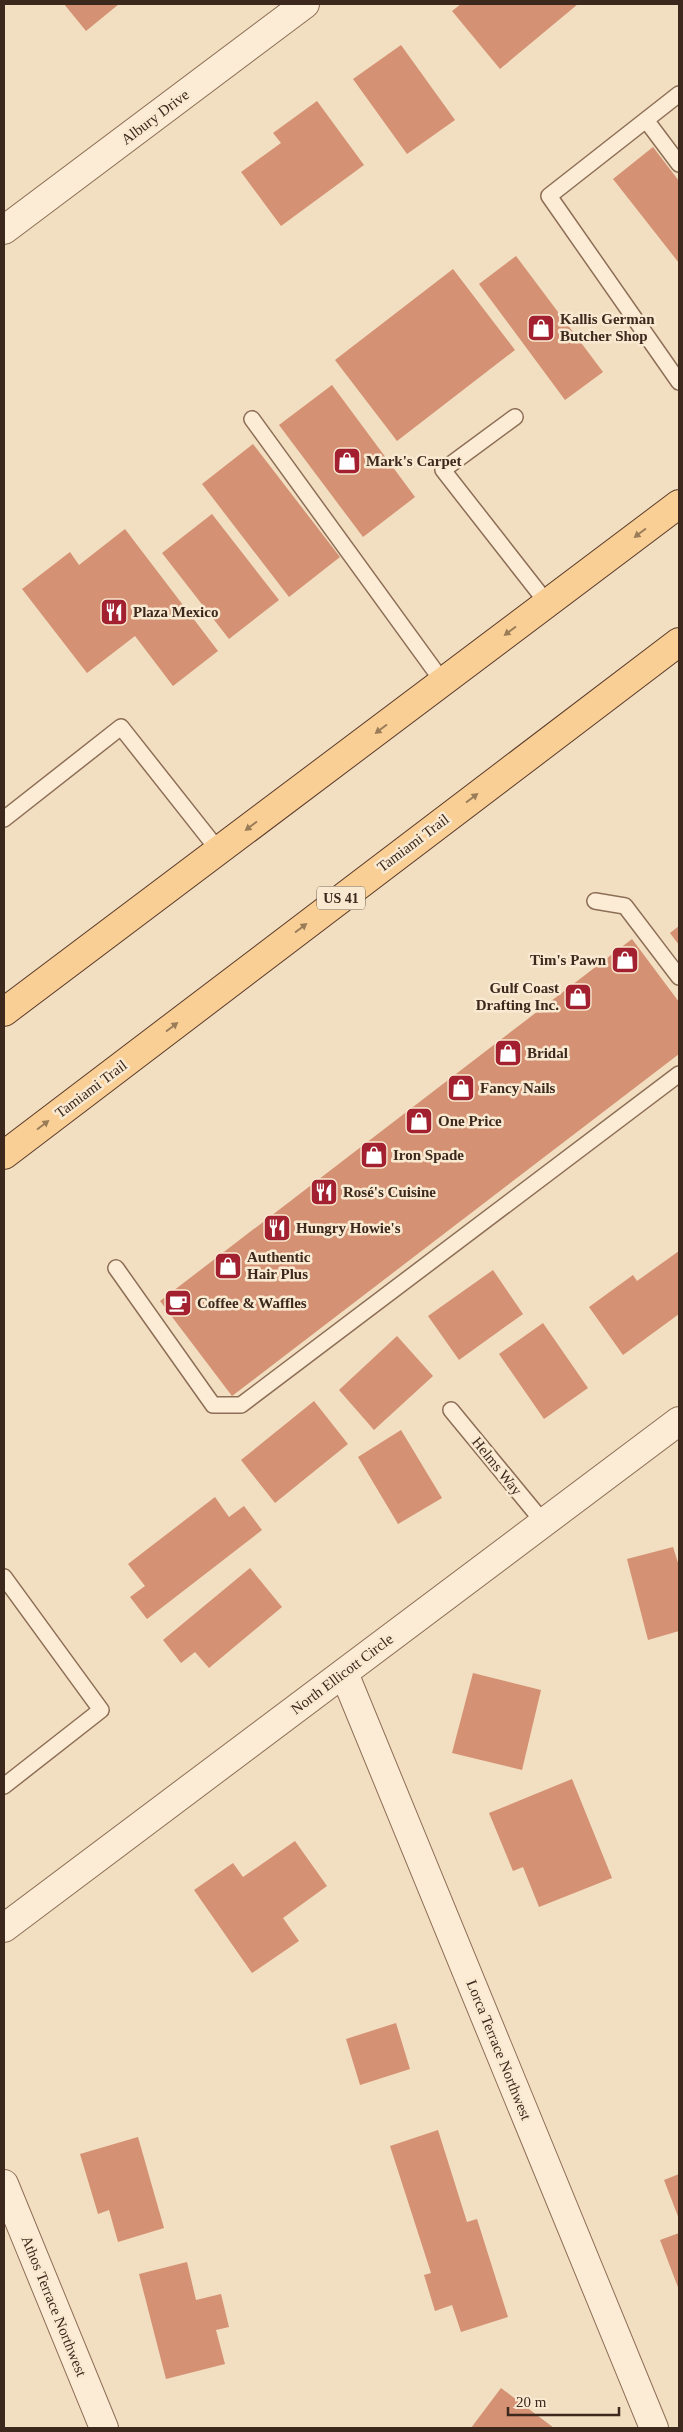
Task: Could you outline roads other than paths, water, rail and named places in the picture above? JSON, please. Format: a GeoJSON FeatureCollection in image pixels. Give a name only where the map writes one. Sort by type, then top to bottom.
{"type":"FeatureCollection","features":[{"type":"Feature","properties":{"kind":"main road"},"geometry":{"type":"LineString","coordinates":[[4,1012],[679,504]]}},
{"type":"Feature","properties":{"kind":"main road","name":"Tamiami Trail"},"geometry":{"type":"LineString","coordinates":[[4,1154],[679,642]]}},
{"type":"Feature","properties":{"kind":"street","name":"Albury Drive"},"geometry":{"type":"LineString","coordinates":[[4,230],[305,4]]}},
{"type":"Feature","properties":{"kind":"street","name":"North Ellicott Circle"},"geometry":{"type":"LineString","coordinates":[[4,1928],[679,1421]]}},
{"type":"Feature","properties":{"kind":"street","name":"Lorca Terrace Northwest"},"geometry":{"type":"LineString","coordinates":[[344,1673],[654,2428]]}},
{"type":"Feature","properties":{"kind":"street","name":"Athos Terrace Northwest"},"geometry":{"type":"LineString","coordinates":[[4,2184],[104,2428]]}},
{"type":"Feature","properties":{"kind":"lane"},"geometry":{"type":"LineString","coordinates":[[679,94],[549,196],[679,382]]}},
{"type":"Feature","properties":{"kind":"lane"},"geometry":{"type":"LineString","coordinates":[[646,120],[679,164]]}},
{"type":"Feature","properties":{"kind":"lane"},"geometry":{"type":"LineString","coordinates":[[515,417],[443,470],[547,604]]}},
{"type":"Feature","properties":{"kind":"lane"},"geometry":{"type":"LineString","coordinates":[[252,419],[443,682]]}},
{"type":"Feature","properties":{"kind":"lane"},"geometry":{"type":"LineString","coordinates":[[4,819],[120,727],[218,850]]}},
{"type":"Feature","properties":{"kind":"lane"},"geometry":{"type":"LineString","coordinates":[[595,901],[626,906],[679,977]]}},
{"type":"Feature","properties":{"kind":"lane"},"geometry":{"type":"LineString","coordinates":[[116,1268],[214,1405],[241,1405],[679,1074]]}},
{"type":"Feature","properties":{"kind":"lane","name":"Helms Way"},"geometry":{"type":"LineString","coordinates":[[451,1410],[544,1523]]}},
{"type":"Feature","properties":{"kind":"lane"},"geometry":{"type":"LineString","coordinates":[[4,1577],[101,1710],[4,1786]]}},
{"type":"Feature","properties":{"kind":"place","name":"Kallis German Butcher Shop"},"geometry":{"type":"Point","coordinates":[541,328]}},
{"type":"Feature","properties":{"kind":"place","name":"Mark's Carpet"},"geometry":{"type":"Point","coordinates":[347,461]}},
{"type":"Feature","properties":{"kind":"place","name":"Plaza Mexico"},"geometry":{"type":"Point","coordinates":[114,612]}},
{"type":"Feature","properties":{"kind":"place","name":"Tim's Pawn"},"geometry":{"type":"Point","coordinates":[625,960]}},
{"type":"Feature","properties":{"kind":"place","name":"Gulf Coast Drafting Inc."},"geometry":{"type":"Point","coordinates":[578,997]}},
{"type":"Feature","properties":{"kind":"place","name":"Bridal"},"geometry":{"type":"Point","coordinates":[508,1053]}},
{"type":"Feature","properties":{"kind":"place","name":"Fancy Nails"},"geometry":{"type":"Point","coordinates":[461,1088]}},
{"type":"Feature","properties":{"kind":"place","name":"One Price"},"geometry":{"type":"Point","coordinates":[419,1121]}},
{"type":"Feature","properties":{"kind":"place","name":"Iron Spade"},"geometry":{"type":"Point","coordinates":[374,1155]}},
{"type":"Feature","properties":{"kind":"place","name":"Rosé's Cuisine"},"geometry":{"type":"Point","coordinates":[324,1192]}},
{"type":"Feature","properties":{"kind":"place","name":"Hungry Howie's"},"geometry":{"type":"Point","coordinates":[277,1228]}},
{"type":"Feature","properties":{"kind":"place","name":"Authentic Hair Plus"},"geometry":{"type":"Point","coordinates":[228,1266]}},
{"type":"Feature","properties":{"kind":"place","name":"Coffee & Waffles"},"geometry":{"type":"Point","coordinates":[178,1303]}}]}
